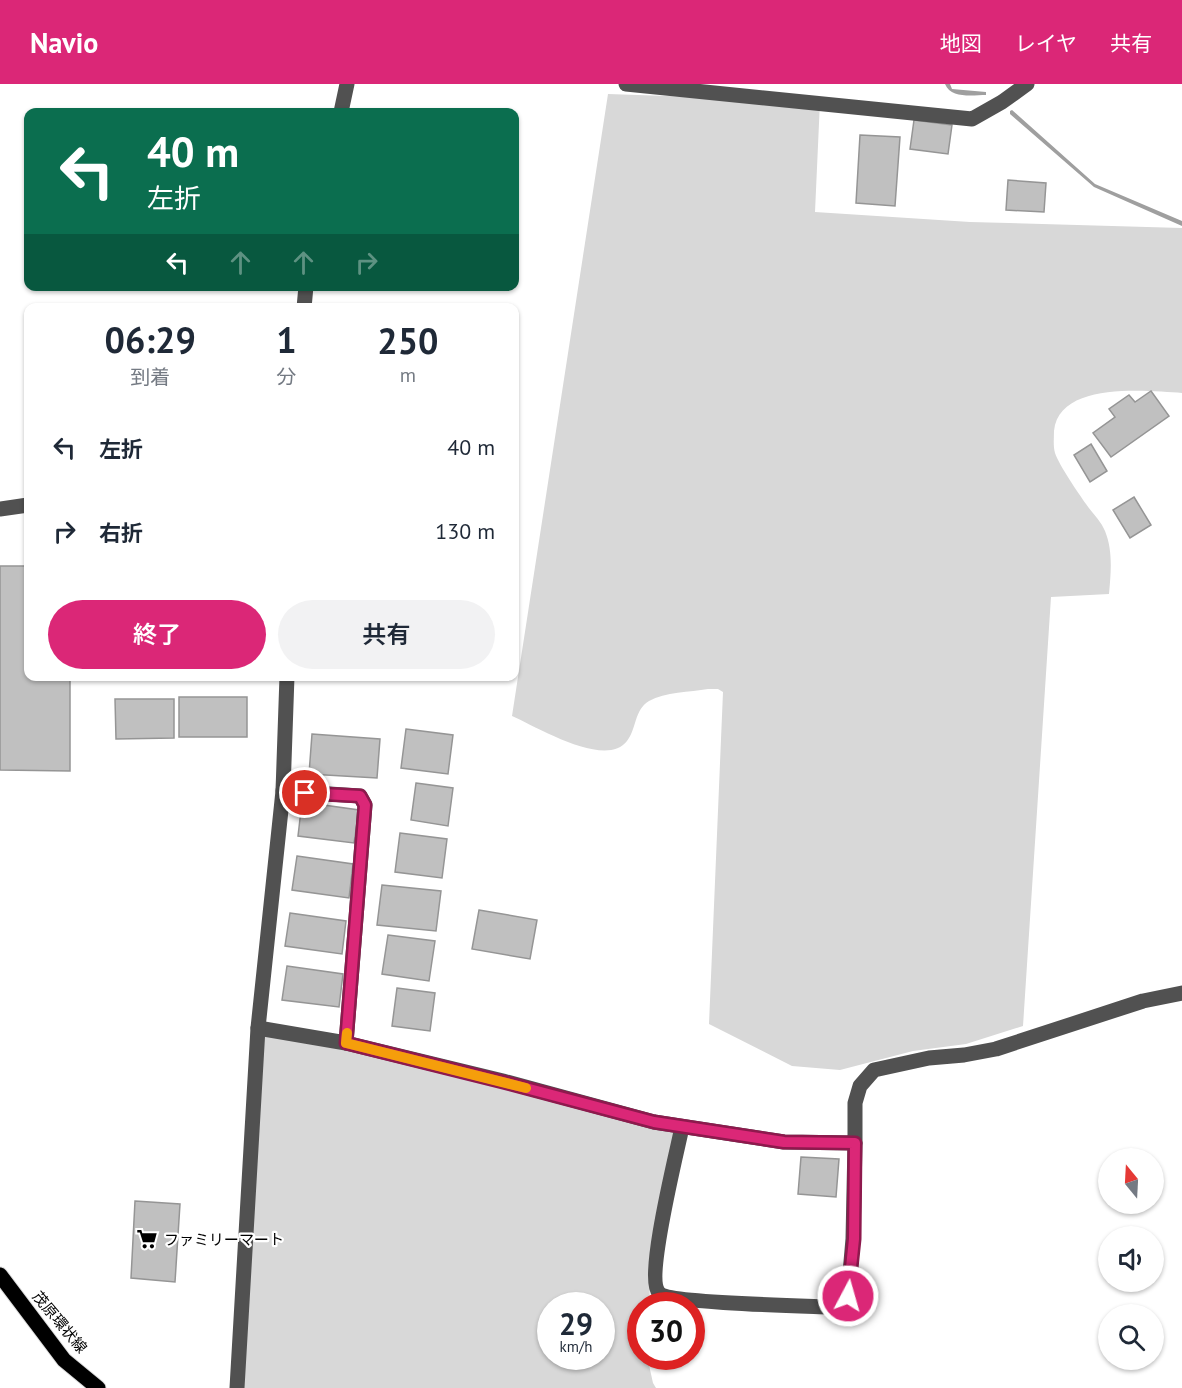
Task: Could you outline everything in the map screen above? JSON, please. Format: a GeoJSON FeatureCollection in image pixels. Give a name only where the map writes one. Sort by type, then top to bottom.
{"type":"FeatureCollection","features":[{"type":"Feature","properties":{"kind":"main road","name":"茂原環状線"},"geometry":{"type":"LineString","coordinates":[[0,1275],[64,1360],[98,1388]]}},
{"type":"Feature","properties":{"kind":"street"},"geometry":{"type":"LineString","coordinates":[[342,108],[347,84]]}},
{"type":"Feature","properties":{"kind":"street"},"geometry":{"type":"LineString","coordinates":[[626,84],[972,119],[1027,84]]}},
{"type":"Feature","properties":{"kind":"street"},"geometry":{"type":"LineString","coordinates":[[0,509],[24,506]]}},
{"type":"Feature","properties":{"kind":"street"},"geometry":{"type":"LineString","coordinates":[[237,1388],[258,1028],[283,791],[287,681]]}},
{"type":"Feature","properties":{"kind":"street"},"geometry":{"type":"LineString","coordinates":[[283,791],[360,796],[365,805],[346,1043]]}},
{"type":"Feature","properties":{"kind":"street"},"geometry":{"type":"LineString","coordinates":[[682,1127],[664,1215],[654,1280],[655,1287],[662,1296],[678,1299],[838,1306],[845,1302],[848,1296],[854,1239],[855,1102],[860,1086],[874,1070],[929,1058],[996,1049],[1143,1001],[1182,993]]}},
{"type":"Feature","properties":{"kind":"street"},"geometry":{"type":"LineString","coordinates":[[258,1028],[346,1043],[654,1122],[784,1142],[855,1143]]}},
{"type":"Feature","properties":{"kind":"shaded area"},"geometry":{"type":"Polygon","coordinates":[[[945,84],[950,84],[952,89],[986,92],[986,95],[957,94],[948,89],[945,84]]]}},
{"type":"Feature","properties":{"kind":"shaded area"},"geometry":{"type":"Polygon","coordinates":[[[608,94],[820,101],[815,212],[970,222],[1182,228],[1182,393],[1127,391],[1087,396],[1071,404],[1060,415],[1054,431],[1054,448],[1057,458],[1105,531],[1110,554],[1110,578],[1109,594],[1051,597],[1023,1026],[966,1044],[913,1051],[840,1070],[792,1066],[709,1024],[723,692],[718,689],[708,689],[655,698],[641,709],[627,741],[617,748],[604,750],[571,743],[512,716],[608,94]]]}},
{"type":"Feature","properties":{"kind":"shaded area"},"geometry":{"type":"Polygon","coordinates":[[[1012,110],[1095,184],[1182,221],[1182,226],[1094,187],[1010,114],[1012,110]]]}},
{"type":"Feature","properties":{"kind":"shaded area"},"geometry":{"type":"Polygon","coordinates":[[[258,1028],[682,1127],[650,1292],[627,1292],[627,1370],[650,1370],[656,1388],[244,1388],[258,1028]]]}},
{"type":"Feature","properties":{"kind":"building"},"geometry":{"type":"Polygon","coordinates":[[[914,120],[952,125],[948,154],[910,149],[914,120]]]}},
{"type":"Feature","properties":{"kind":"building"},"geometry":{"type":"Polygon","coordinates":[[[860,135],[900,137],[895,206],[856,203],[860,135]]]}},
{"type":"Feature","properties":{"kind":"building"},"geometry":{"type":"Polygon","coordinates":[[[1008,180],[1046,183],[1044,212],[1006,210],[1008,180]]]}},
{"type":"Feature","properties":{"kind":"building"},"geometry":{"type":"Polygon","coordinates":[[[1151,391],[1169,416],[1111,457],[1093,433],[1115,417],[1109,409],[1129,395],[1135,402],[1151,391]]]}},
{"type":"Feature","properties":{"kind":"building"},"geometry":{"type":"Polygon","coordinates":[[[1091,444],[1107,471],[1090,482],[1074,455],[1091,444]]]}},
{"type":"Feature","properties":{"kind":"building"},"geometry":{"type":"Polygon","coordinates":[[[1134,497],[1151,525],[1130,538],[1113,510],[1134,497]]]}},
{"type":"Feature","properties":{"kind":"building"},"geometry":{"type":"Polygon","coordinates":[[[0,566],[24,566],[24,681],[70,681],[70,771],[0,770],[0,566]]]}},
{"type":"Feature","properties":{"kind":"building"},"geometry":{"type":"Polygon","coordinates":[[[179,697],[247,697],[247,737],[179,737],[179,697]]]}},
{"type":"Feature","properties":{"kind":"building"},"geometry":{"type":"Polygon","coordinates":[[[115,699],[174,699],[174,738],[116,739],[115,699]]]}},
{"type":"Feature","properties":{"kind":"building"},"geometry":{"type":"Polygon","coordinates":[[[406,729],[453,735],[448,774],[401,768],[406,729]]]}},
{"type":"Feature","properties":{"kind":"building"},"geometry":{"type":"Polygon","coordinates":[[[312,734],[380,739],[377,778],[309,774],[312,734]]]}},
{"type":"Feature","properties":{"kind":"building"},"geometry":{"type":"Polygon","coordinates":[[[416,783],[453,788],[448,826],[411,820],[416,783]]]}},
{"type":"Feature","properties":{"kind":"building"},"geometry":{"type":"Polygon","coordinates":[[[302,802],[359,810],[354,843],[298,836],[302,802]]]}},
{"type":"Feature","properties":{"kind":"building"},"geometry":{"type":"Polygon","coordinates":[[[400,833],[447,839],[442,878],[395,872],[400,833]]]}},
{"type":"Feature","properties":{"kind":"building"},"geometry":{"type":"Polygon","coordinates":[[[297,856],[353,864],[349,898],[292,890],[297,856]]]}},
{"type":"Feature","properties":{"kind":"building"},"geometry":{"type":"Polygon","coordinates":[[[382,885],[441,891],[436,931],[377,925],[382,885]]]}},
{"type":"Feature","properties":{"kind":"building"},"geometry":{"type":"Polygon","coordinates":[[[479,910],[537,920],[530,959],[472,949],[479,910]]]}},
{"type":"Feature","properties":{"kind":"building"},"geometry":{"type":"Polygon","coordinates":[[[290,913],[346,921],[342,954],[285,946],[290,913]]]}},
{"type":"Feature","properties":{"kind":"building"},"geometry":{"type":"Polygon","coordinates":[[[388,935],[435,941],[429,981],[382,974],[388,935]]]}},
{"type":"Feature","properties":{"kind":"building"},"geometry":{"type":"Polygon","coordinates":[[[287,966],[343,974],[339,1007],[282,1000],[287,966]]]}},
{"type":"Feature","properties":{"kind":"building"},"geometry":{"type":"Polygon","coordinates":[[[397,988],[435,993],[430,1031],[392,1026],[397,988]]]}},
{"type":"Feature","properties":{"kind":"building"},"geometry":{"type":"Polygon","coordinates":[[[801,1157],[839,1159],[836,1197],[798,1194],[801,1157]]]}},
{"type":"Feature","properties":{"kind":"building"},"geometry":{"type":"Polygon","coordinates":[[[135,1201],[180,1204],[175,1282],[131,1278],[135,1201]]]}},
{"type":"Feature","properties":{"kind":"slow traffic"},"geometry":{"type":"LineString","coordinates":[[347,1033],[346,1043],[526,1088]]}},
{"type":"Feature","properties":{"kind":"place","name":"ファミリーマート"},"geometry":{"type":"Point","coordinates":[147,1239]}},
{"type":"Feature","properties":{"kind":"route"},"geometry":{"type":"LineString","coordinates":[[305,793],[360,796],[365,805],[346,1043],[654,1122],[784,1142],[855,1143],[854,1239],[848,1296]]}}]}
